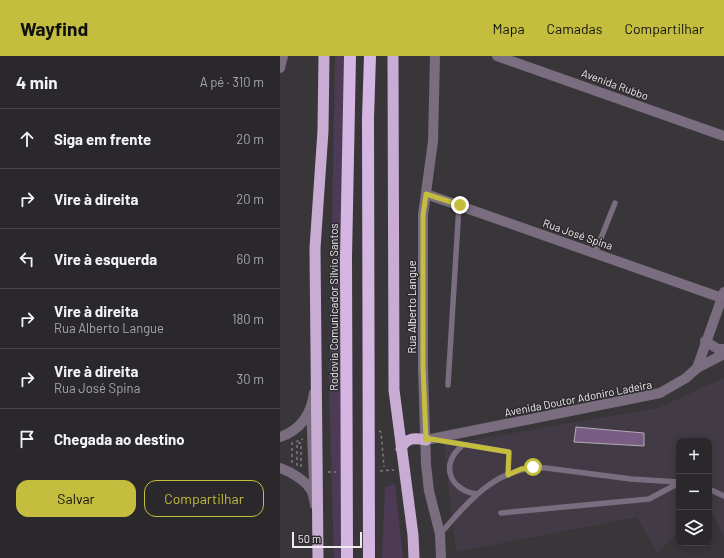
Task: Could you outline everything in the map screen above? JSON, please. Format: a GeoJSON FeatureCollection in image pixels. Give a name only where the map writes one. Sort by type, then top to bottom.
{"type":"FeatureCollection","features":[{"type":"Feature","properties":{"kind":"highway"},"geometry":{"type":"LineString","coordinates":[[318,558],[319,525],[314,248],[323,131],[324,56]]}},
{"type":"Feature","properties":{"kind":"highway","name":"Rodovia Comunicador Silvio Santos"},"geometry":{"type":"LineString","coordinates":[[347,558],[346,258],[350,56]]}},
{"type":"Feature","properties":{"kind":"highway"},"geometry":{"type":"LineString","coordinates":[[369,558],[368,118],[370,56]]}},
{"type":"Feature","properties":{"kind":"highway"},"geometry":{"type":"LineString","coordinates":[[393,56],[394,390],[413,535],[414,558]]}},
{"type":"Feature","properties":{"kind":"highway"},"geometry":{"type":"LineString","coordinates":[[401,449],[409,440],[415,438],[429,440]]}},
{"type":"Feature","properties":{"kind":"street"},"geometry":{"type":"LineString","coordinates":[[280,68],[283,56]]}},
{"type":"Feature","properties":{"kind":"street","name":"Rua Alberto Langue"},"geometry":{"type":"LineString","coordinates":[[435,56],[433,141],[423,215],[423,366],[429,440],[426,464],[429,491],[440,534],[441,558]]}},
{"type":"Feature","properties":{"kind":"street","name":"Avenida Rubbo"},"geometry":{"type":"LineString","coordinates":[[497,56],[724,136]]}},
{"type":"Feature","properties":{"kind":"street","name":"Rua José Spina"},"geometry":{"type":"LineString","coordinates":[[426,194],[710,293],[723,295]]}},
{"type":"Feature","properties":{"kind":"street"},"geometry":{"type":"LineString","coordinates":[[710,293],[724,285]]}},
{"type":"Feature","properties":{"kind":"street"},"geometry":{"type":"LineString","coordinates":[[697,368],[723,295]]}},
{"type":"Feature","properties":{"kind":"street"},"geometry":{"type":"LineString","coordinates":[[705,342],[718,349],[724,349]]}},
{"type":"Feature","properties":{"kind":"street","name":"Avenida Doutor Adoniro Ladeira"},"geometry":{"type":"LineString","coordinates":[[429,440],[660,393],[686,378],[697,368],[724,354]]}},
{"type":"Feature","properties":{"kind":"street"},"geometry":{"type":"LineString","coordinates":[[280,437],[303,423],[309,414],[313,401],[316,370]]}},
{"type":"Feature","properties":{"kind":"street"},"geometry":{"type":"LineString","coordinates":[[280,468],[299,478],[313,493],[319,525]]}},
{"type":"Feature","properties":{"kind":"lane"},"geometry":{"type":"LineString","coordinates":[[596,253],[615,203]]}},
{"type":"Feature","properties":{"kind":"lane"},"geometry":{"type":"LineString","coordinates":[[448,385],[460,205]]}},
{"type":"Feature","properties":{"kind":"lane"},"geometry":{"type":"LineString","coordinates":[[309,414],[310,478],[313,493]]}},
{"type":"Feature","properties":{"kind":"lane"},"geometry":{"type":"LineString","coordinates":[[429,440],[509,452],[508,475]]}},
{"type":"Feature","properties":{"kind":"lane"},"geometry":{"type":"LineString","coordinates":[[463,445],[456,451],[451,459],[449,468],[451,478],[457,487],[466,492],[476,494]]}},
{"type":"Feature","properties":{"kind":"lane"},"geometry":{"type":"LineString","coordinates":[[440,534],[476,494],[521,469],[533,467],[676,483]]}},
{"type":"Feature","properties":{"kind":"lane"},"geometry":{"type":"LineString","coordinates":[[501,513],[649,500],[676,485]]}},
{"type":"Feature","properties":{"kind":"lane"},"geometry":{"type":"LineString","coordinates":[[712,490],[724,496]]}},
{"type":"Feature","properties":{"kind":"path"},"geometry":{"type":"LineString","coordinates":[[301,473],[300,443],[297,443],[297,468],[293,468],[292,443],[310,436]]}},
{"type":"Feature","properties":{"kind":"shaded area"},"geometry":{"type":"Polygon","coordinates":[[[335,56],[344,56],[344,558],[334,558],[329,389],[335,56]]]}},
{"type":"Feature","properties":{"kind":"shaded area"},"geometry":{"type":"Polygon","coordinates":[[[724,378],[724,538],[712,512],[712,438],[676,438],[676,534],[657,553],[637,517],[456,552],[444,445],[658,408],[724,378]]]}},
{"type":"Feature","properties":{"kind":"shaded area"},"geometry":{"type":"Polygon","coordinates":[[[395,484],[403,558],[382,558],[385,487],[395,484]]]}},
{"type":"Feature","properties":{"kind":"building"},"geometry":{"type":"Polygon","coordinates":[[[576,427],[644,433],[644,446],[574,442],[576,427]]]}},
{"type":"Feature","properties":{"kind":"route"},"geometry":{"type":"LineString","coordinates":[[460,205],[426,194],[423,215],[423,366],[426,440],[431,439],[509,452],[508,475],[521,469],[533,467]]}}]}
